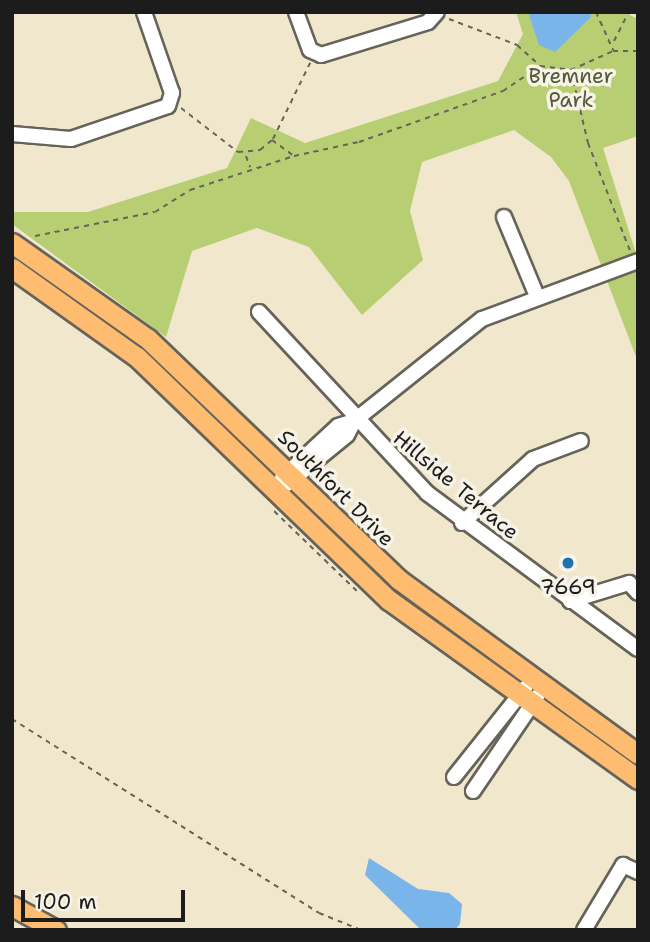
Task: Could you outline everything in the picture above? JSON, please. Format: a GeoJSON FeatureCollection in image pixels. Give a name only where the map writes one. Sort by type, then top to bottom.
{"type":"FeatureCollection","features":[{"type":"Feature","properties":{"kind":"main road","name":"Southfort Drive"},"geometry":{"type":"LineString","coordinates":[[12,243],[148,339],[398,579],[638,754]]}},
{"type":"Feature","properties":{"kind":"main road"},"geometry":{"type":"LineString","coordinates":[[12,268],[137,357],[389,600],[525,701],[638,779]]}},
{"type":"Feature","properties":{"kind":"main road"},"geometry":{"type":"LineString","coordinates":[[12,906],[56,930]]}},
{"type":"Feature","properties":{"kind":"street"},"geometry":{"type":"LineString","coordinates":[[12,134],[71,139],[156,113],[171,102],[144,12]]}},
{"type":"Feature","properties":{"kind":"street"},"geometry":{"type":"LineString","coordinates":[[296,12],[315,54],[437,13]]}},
{"type":"Feature","properties":{"kind":"street"},"geometry":{"type":"LineString","coordinates":[[504,217],[536,295]]}},
{"type":"Feature","properties":{"kind":"street"},"geometry":{"type":"LineString","coordinates":[[273,490],[452,339],[536,295],[635,262]]}},
{"type":"Feature","properties":{"kind":"street","name":"Hillside Terrace"},"geometry":{"type":"LineString","coordinates":[[259,312],[354,421],[462,523],[638,649]]}},
{"type":"Feature","properties":{"kind":"street"},"geometry":{"type":"LineString","coordinates":[[462,523],[533,458],[581,441]]}},
{"type":"Feature","properties":{"kind":"street"},"geometry":{"type":"LineString","coordinates":[[570,600],[629,583],[638,593]]}},
{"type":"Feature","properties":{"kind":"street"},"geometry":{"type":"LineString","coordinates":[[472,791],[537,682]]}},
{"type":"Feature","properties":{"kind":"street"},"geometry":{"type":"LineString","coordinates":[[454,777],[525,701]]}},
{"type":"Feature","properties":{"kind":"street"},"geometry":{"type":"LineString","coordinates":[[584,930],[623,865],[638,872]]}},
{"type":"Feature","properties":{"kind":"path"},"geometry":{"type":"LineString","coordinates":[[596,12],[613,42]]}},
{"type":"Feature","properties":{"kind":"path"},"geometry":{"type":"LineString","coordinates":[[613,51],[613,42],[629,12]]}},
{"type":"Feature","properties":{"kind":"path"},"geometry":{"type":"LineString","coordinates":[[437,13],[517,45],[540,66],[571,70],[613,51],[638,51]]}},
{"type":"Feature","properties":{"kind":"path"},"geometry":{"type":"LineString","coordinates":[[246,154],[272,140],[315,54]]}},
{"type":"Feature","properties":{"kind":"path"},"geometry":{"type":"LineString","coordinates":[[35,236],[155,212],[190,190],[250,169],[359,142],[503,91],[540,66]]}},
{"type":"Feature","properties":{"kind":"path"},"geometry":{"type":"LineString","coordinates":[[571,70],[588,143],[635,262]]}},
{"type":"Feature","properties":{"kind":"path"},"geometry":{"type":"LineString","coordinates":[[171,102],[246,154],[250,169]]}},
{"type":"Feature","properties":{"kind":"path"},"geometry":{"type":"LineString","coordinates":[[272,140],[294,156]]}},
{"type":"Feature","properties":{"kind":"path"},"geometry":{"type":"LineString","coordinates":[[12,719],[319,913],[361,930]]}},
{"type":"Feature","properties":{"kind":"green space","name":"Bremner Park"},"geometry":{"type":"Polygon","coordinates":[[[516,12],[624,12],[638,19],[638,136],[603,148],[638,260],[638,362],[569,181],[551,157],[514,130],[422,162],[410,211],[423,260],[362,315],[309,247],[257,228],[192,251],[166,337],[12,224],[12,212],[88,212],[227,168],[251,118],[305,143],[498,81],[523,34],[516,12]]]}},
{"type":"Feature","properties":{"kind":"water"},"geometry":{"type":"Polygon","coordinates":[[[528,12],[590,12],[591,17],[555,52],[539,45],[528,12]]]}},
{"type":"Feature","properties":{"kind":"water"},"geometry":{"type":"Polygon","coordinates":[[[369,858],[418,889],[449,893],[462,904],[460,924],[455,930],[421,930],[365,875],[369,858]]]}},
{"type":"Feature","properties":{"kind":"place","name":"7669"},"geometry":{"type":"Point","coordinates":[568,563]}}]}
